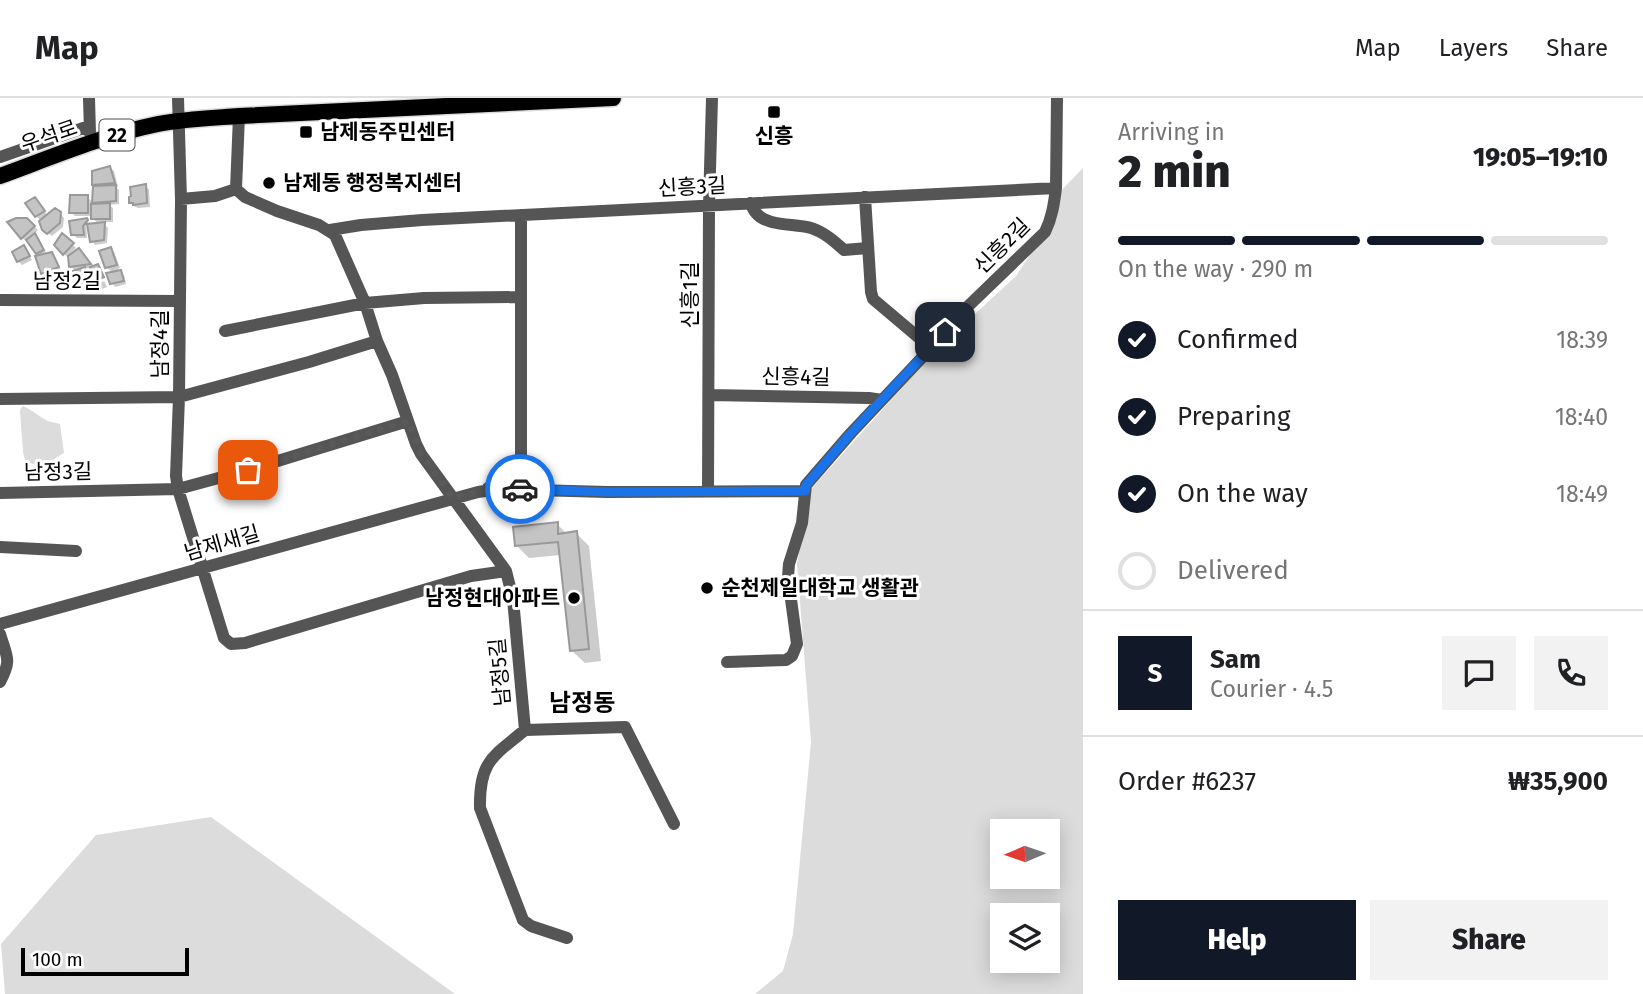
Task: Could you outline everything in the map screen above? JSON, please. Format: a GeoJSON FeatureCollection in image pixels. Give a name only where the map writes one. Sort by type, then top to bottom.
{"type":"FeatureCollection","features":[{"type":"Feature","properties":{"kind":"main road","name":"우석로"},"geometry":{"type":"LineString","coordinates":[[0,176],[90,144],[157,124],[179,121],[365,104],[613,98]]}},
{"type":"Feature","properties":{"kind":"street"},"geometry":{"type":"LineString","coordinates":[[89,98],[90,144]]}},
{"type":"Feature","properties":{"kind":"street","name":"남정4길"},"geometry":{"type":"LineString","coordinates":[[178,98],[181,199],[176,476],[224,638],[231,644],[244,643],[459,579],[506,571]]}},
{"type":"Feature","properties":{"kind":"street","name":"신흥1길"},"geometry":{"type":"LineString","coordinates":[[708,492],[712,98]]}},
{"type":"Feature","properties":{"kind":"street"},"geometry":{"type":"LineString","coordinates":[[1056,188],[1057,98]]}},
{"type":"Feature","properties":{"kind":"street"},"geometry":{"type":"LineString","coordinates":[[239,116],[236,188],[245,197],[330,230],[422,220],[521,215],[521,489]]}},
{"type":"Feature","properties":{"kind":"street"},"geometry":{"type":"LineString","coordinates":[[0,157],[89,126]]}},
{"type":"Feature","properties":{"kind":"street"},"geometry":{"type":"LineString","coordinates":[[181,199],[215,196],[236,188]]}},
{"type":"Feature","properties":{"kind":"street","name":"신흥3길"},"geometry":{"type":"LineString","coordinates":[[521,215],[1056,188]]}},
{"type":"Feature","properties":{"kind":"street","name":"신흥2길"},"geometry":{"type":"LineString","coordinates":[[727,662],[786,660],[792,656],[797,644],[788,577],[789,564],[802,523],[806,485],[959,315],[1045,232],[1054,207],[1056,188]]}},
{"type":"Feature","properties":{"kind":"street"},"geometry":{"type":"LineString","coordinates":[[865,197],[873,299],[931,348]]}},
{"type":"Feature","properties":{"kind":"street"},"geometry":{"type":"LineString","coordinates":[[750,202],[756,213],[763,218],[812,228],[826,234],[844,250],[868,248]]}},
{"type":"Feature","properties":{"kind":"street","name":"남정5길"},"geometry":{"type":"LineString","coordinates":[[330,230],[335,234],[365,303],[421,454],[506,571],[513,599],[525,730],[625,727],[674,824]]}},
{"type":"Feature","properties":{"kind":"street"},"geometry":{"type":"LineString","coordinates":[[225,331],[365,303],[424,298],[521,297]]}},
{"type":"Feature","properties":{"kind":"street","name":"남정2길"},"geometry":{"type":"LineString","coordinates":[[0,300],[179,301]]}},
{"type":"Feature","properties":{"kind":"street"},"geometry":{"type":"LineString","coordinates":[[0,399],[179,397],[377,341]]}},
{"type":"Feature","properties":{"kind":"street","name":"신흥4길"},"geometry":{"type":"LineString","coordinates":[[709,395],[882,400]]}},
{"type":"Feature","properties":{"kind":"street"},"geometry":{"type":"LineString","coordinates":[[178,489],[408,421]]}},
{"type":"Feature","properties":{"kind":"street"},"geometry":{"type":"LineString","coordinates":[[480,492],[502,480],[521,458]]}},
{"type":"Feature","properties":{"kind":"street","name":"남정3길"},"geometry":{"type":"LineString","coordinates":[[0,492],[178,489]]}},
{"type":"Feature","properties":{"kind":"street"},"geometry":{"type":"LineString","coordinates":[[453,498],[480,492],[521,489],[607,492],[805,491]]}},
{"type":"Feature","properties":{"kind":"street","name":"남제새길"},"geometry":{"type":"LineString","coordinates":[[0,624],[453,498]]}},
{"type":"Feature","properties":{"kind":"street"},"geometry":{"type":"LineString","coordinates":[[0,547],[76,551]]}},
{"type":"Feature","properties":{"kind":"street"},"geometry":{"type":"LineString","coordinates":[[0,634],[8,667],[0,682]]}},
{"type":"Feature","properties":{"kind":"street"},"geometry":{"type":"LineString","coordinates":[[525,730],[490,760],[482,774],[480,808],[523,920],[531,926],[566,938]]}},
{"type":"Feature","properties":{"kind":"shaded area"},"geometry":{"type":"Polygon","coordinates":[[[1083,168],[1083,994],[755,994],[783,971],[793,934],[811,742],[797,564],[811,489],[935,351],[1016,276],[1045,232],[1055,197],[1083,168]]]}},
{"type":"Feature","properties":{"kind":"shaded area"},"geometry":{"type":"Polygon","coordinates":[[[23,406],[48,421],[60,424],[64,453],[41,465],[25,460],[20,411],[23,406]]]}},
{"type":"Feature","properties":{"kind":"shaded area"},"geometry":{"type":"Polygon","coordinates":[[[211,817],[455,994],[5,994],[1,944],[96,835],[211,817]]]}},
{"type":"Feature","properties":{"kind":"building"},"geometry":{"type":"Polygon","coordinates":[[[110,166],[115,183],[92,185],[92,171],[110,166]]]}},
{"type":"Feature","properties":{"kind":"building"},"geometry":{"type":"Polygon","coordinates":[[[146,184],[147,203],[129,203],[130,187],[146,184]]]}},
{"type":"Feature","properties":{"kind":"building"},"geometry":{"type":"Polygon","coordinates":[[[116,185],[116,201],[92,203],[93,186],[116,185]]]}},
{"type":"Feature","properties":{"kind":"building"},"geometry":{"type":"Polygon","coordinates":[[[70,195],[88,195],[88,213],[69,213],[70,195]]]}},
{"type":"Feature","properties":{"kind":"building"},"geometry":{"type":"Polygon","coordinates":[[[35,197],[45,211],[35,217],[25,203],[35,197]]]}},
{"type":"Feature","properties":{"kind":"building"},"geometry":{"type":"Polygon","coordinates":[[[110,203],[110,219],[91,219],[91,204],[110,203]]]}},
{"type":"Feature","properties":{"kind":"building"},"geometry":{"type":"Polygon","coordinates":[[[55,208],[61,212],[60,223],[47,234],[42,230],[39,221],[55,208]]]}},
{"type":"Feature","properties":{"kind":"building"},"geometry":{"type":"Polygon","coordinates":[[[16,218],[27,218],[35,226],[21,239],[7,222],[16,218]]]}},
{"type":"Feature","properties":{"kind":"building"},"geometry":{"type":"Polygon","coordinates":[[[87,218],[83,226],[84,235],[71,235],[69,221],[87,218]]]}},
{"type":"Feature","properties":{"kind":"building"},"geometry":{"type":"Polygon","coordinates":[[[105,222],[104,240],[90,242],[87,224],[105,222]]]}},
{"type":"Feature","properties":{"kind":"building"},"geometry":{"type":"Polygon","coordinates":[[[35,233],[44,250],[36,254],[26,240],[35,233]]]}},
{"type":"Feature","properties":{"kind":"building"},"geometry":{"type":"Polygon","coordinates":[[[62,233],[74,243],[63,255],[54,245],[62,233]]]}},
{"type":"Feature","properties":{"kind":"building"},"geometry":{"type":"Polygon","coordinates":[[[24,245],[30,256],[17,262],[12,252],[24,245]]]}},
{"type":"Feature","properties":{"kind":"building"},"geometry":{"type":"Polygon","coordinates":[[[111,247],[117,265],[105,268],[99,251],[111,247]]]}},
{"type":"Feature","properties":{"kind":"building"},"geometry":{"type":"Polygon","coordinates":[[[79,248],[91,264],[69,267],[68,256],[79,248]]]}},
{"type":"Feature","properties":{"kind":"building"},"geometry":{"type":"Polygon","coordinates":[[[52,252],[59,267],[41,274],[35,256],[52,252]]]}},
{"type":"Feature","properties":{"kind":"building"},"geometry":{"type":"Polygon","coordinates":[[[98,264],[104,277],[94,280],[90,267],[98,264]]]}},
{"type":"Feature","properties":{"kind":"building"},"geometry":{"type":"Polygon","coordinates":[[[85,267],[88,285],[78,288],[73,271],[85,267]]]}},
{"type":"Feature","properties":{"kind":"building"},"geometry":{"type":"Polygon","coordinates":[[[121,270],[124,281],[110,284],[106,273],[121,270]]]}},
{"type":"Feature","properties":{"kind":"building","name":"남정현대아파트"},"geometry":{"type":"Polygon","coordinates":[[[558,522],[558,534],[577,531],[589,649],[570,651],[558,542],[515,546],[513,527],[558,522]]]}},
{"type":"Feature","properties":{"kind":"way so far"},"geometry":{"type":"LineString","coordinates":[[248,470],[408,421],[421,454],[453,498],[500,489],[520,489]]}},
{"type":"Feature","properties":{"kind":"place","name":"신흥"},"geometry":{"type":"Point","coordinates":[774,112]}},
{"type":"Feature","properties":{"kind":"place","name":"남제동주민센터"},"geometry":{"type":"Point","coordinates":[306,132]}},
{"type":"Feature","properties":{"kind":"place","name":"남제동 행정복지센터"},"geometry":{"type":"Point","coordinates":[269,183]}},
{"type":"Feature","properties":{"kind":"place","name":"순천제일대학교 생활관"},"geometry":{"type":"Point","coordinates":[707,588]}},
{"type":"Feature","properties":{"kind":"place","name":"남정현대아파트"},"geometry":{"type":"Point","coordinates":[574,598]}},
{"type":"Feature","properties":{"kind":"district","name":"남정동"},"geometry":{"type":"Point","coordinates":[582,703]}},
{"type":"Feature","properties":{"kind":"route"},"geometry":{"type":"LineString","coordinates":[[520,489],[607,492],[805,491],[806,485],[851,433],[945,332]]}}]}
